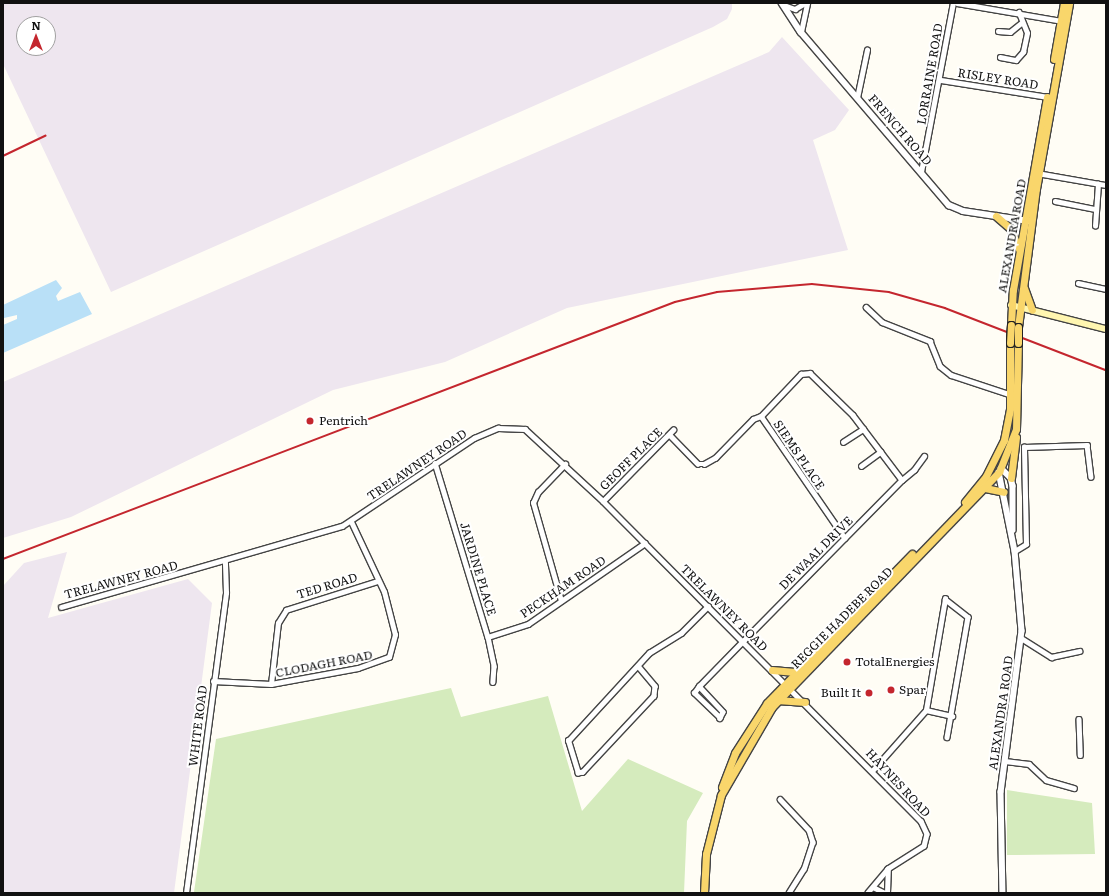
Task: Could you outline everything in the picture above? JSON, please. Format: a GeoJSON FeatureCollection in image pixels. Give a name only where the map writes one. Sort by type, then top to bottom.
{"type":"FeatureCollection","features":[{"type":"Feature","properties":{"kind":"main road","name":"ALEXANDRA ROAD"},"geometry":{"type":"LineString","coordinates":[[1064,3],[1064,22]]}},
{"type":"Feature","properties":{"kind":"main road","name":"ALEXANDRA ROAD"},"geometry":{"type":"LineString","coordinates":[[1015,305],[1022,282],[1028,221],[1036,173],[1064,22],[1069,3]]}},
{"type":"Feature","properties":{"kind":"main road"},"geometry":{"type":"LineString","coordinates":[[996,216],[1010,228],[1019,251]]}},
{"type":"Feature","properties":{"kind":"main road","name":"ALEXANDRA ROAD"},"geometry":{"type":"LineString","coordinates":[[989,471],[996,458],[1008,423],[1019,251],[1028,221]]}},
{"type":"Feature","properties":{"kind":"main road"},"geometry":{"type":"LineString","coordinates":[[1022,282],[1032,310]]}},
{"type":"Feature","properties":{"kind":"main road"},"geometry":{"type":"LineString","coordinates":[[1015,305],[1106,329]]}},
{"type":"Feature","properties":{"kind":"main road","name":"ALEXANDRA ROAD"},"geometry":{"type":"LineString","coordinates":[[1000,469],[1016,429],[1019,396],[1014,343]]}},
{"type":"Feature","properties":{"kind":"main road"},"geometry":{"type":"LineString","coordinates":[[1011,478],[1016,429]]}},
{"type":"Feature","properties":{"kind":"main road"},"geometry":{"type":"LineString","coordinates":[[983,480],[1000,469],[996,458]]}},
{"type":"Feature","properties":{"kind":"main road","name":"REGGIE HADEBE ROAD"},"geometry":{"type":"LineString","coordinates":[[722,795],[746,746],[786,685],[1000,469]]}},
{"type":"Feature","properties":{"kind":"main road","name":"REGGIE HADEBE ROAD"},"geometry":{"type":"LineString","coordinates":[[704,893],[706,854],[729,764],[740,743],[795,672],[979,491],[983,480],[989,471]]}},
{"type":"Feature","properties":{"kind":"main road"},"geometry":{"type":"LineString","coordinates":[[979,491],[1004,492]]}},
{"type":"Feature","properties":{"kind":"main road"},"geometry":{"type":"LineString","coordinates":[[772,670],[795,672]]}},
{"type":"Feature","properties":{"kind":"main road"},"geometry":{"type":"LineString","coordinates":[[777,700],[805,702]]}},
{"type":"Feature","properties":{"kind":"street"},"geometry":{"type":"LineString","coordinates":[[783,4],[795,9],[806,3]]}},
{"type":"Feature","properties":{"kind":"street"},"geometry":{"type":"LineString","coordinates":[[802,32],[806,3]]}},
{"type":"Feature","properties":{"kind":"street","name":"LORRAINE ROAD"},"geometry":{"type":"LineString","coordinates":[[921,172],[941,80],[953,3]]}},
{"type":"Feature","properties":{"kind":"street"},"geometry":{"type":"LineString","coordinates":[[957,3],[1064,22]]}},
{"type":"Feature","properties":{"kind":"street","name":"FRENCH ROAD"},"geometry":{"type":"LineString","coordinates":[[783,4],[802,32],[857,98],[954,208],[1028,221]]}},
{"type":"Feature","properties":{"kind":"street"},"geometry":{"type":"LineString","coordinates":[[1000,57],[1014,60],[1020,58],[1027,33],[1021,23],[1019,13]]}},
{"type":"Feature","properties":{"kind":"street"},"geometry":{"type":"LineString","coordinates":[[998,30],[1008,32],[1021,23]]}},
{"type":"Feature","properties":{"kind":"street"},"geometry":{"type":"LineString","coordinates":[[857,98],[867,50]]}},
{"type":"Feature","properties":{"kind":"street","name":"RISLEY ROAD"},"geometry":{"type":"LineString","coordinates":[[941,80],[1050,98]]}},
{"type":"Feature","properties":{"kind":"street"},"geometry":{"type":"LineString","coordinates":[[1036,173],[1106,185]]}},
{"type":"Feature","properties":{"kind":"street"},"geometry":{"type":"LineString","coordinates":[[1095,226],[1098,215],[1095,209],[1098,184]]}},
{"type":"Feature","properties":{"kind":"street"},"geometry":{"type":"LineString","coordinates":[[1055,201],[1095,209]]}},
{"type":"Feature","properties":{"kind":"street"},"geometry":{"type":"LineString","coordinates":[[1078,283],[1106,289]]}},
{"type":"Feature","properties":{"kind":"street"},"geometry":{"type":"LineString","coordinates":[[866,307],[882,322],[930,341],[946,372],[1010,395],[1019,396]]}},
{"type":"Feature","properties":{"kind":"street","name":"SIEMS PLACE"},"geometry":{"type":"LineString","coordinates":[[844,538],[761,416],[781,393],[806,372],[815,376],[863,429]]}},
{"type":"Feature","properties":{"kind":"street"},"geometry":{"type":"LineString","coordinates":[[670,435],[698,464],[704,464],[715,458],[753,420],[761,416]]}},
{"type":"Feature","properties":{"kind":"street","name":"TRELAWNEY ROAD"},"geometry":{"type":"LineString","coordinates":[[61,606],[226,562],[351,522],[435,463],[474,438],[505,426],[532,433],[744,640],[786,685]]}},
{"type":"Feature","properties":{"kind":"street"},"geometry":{"type":"LineString","coordinates":[[843,442],[863,429],[902,480]]}},
{"type":"Feature","properties":{"kind":"street","name":"GEOFF PLACE"},"geometry":{"type":"LineString","coordinates":[[603,501],[670,435],[673,430]]}},
{"type":"Feature","properties":{"kind":"street"},"geometry":{"type":"LineString","coordinates":[[1015,551],[1026,544],[1024,447],[1087,445],[1091,477]]}},
{"type":"Feature","properties":{"kind":"street"},"geometry":{"type":"LineString","coordinates":[[861,466],[880,452]]}},
{"type":"Feature","properties":{"kind":"street","name":"DE WAAL DRIVE"},"geometry":{"type":"LineString","coordinates":[[700,686],[924,456]]}},
{"type":"Feature","properties":{"kind":"street","name":"JARDINE PLACE"},"geometry":{"type":"LineString","coordinates":[[435,463],[488,637],[494,666],[493,682]]}},
{"type":"Feature","properties":{"kind":"street"},"geometry":{"type":"LineString","coordinates":[[561,601],[533,503],[538,492],[565,464]]}},
{"type":"Feature","properties":{"kind":"street"},"geometry":{"type":"LineString","coordinates":[[1000,469],[1011,478]]}},
{"type":"Feature","properties":{"kind":"street","name":"ALEXANDRA ROAD"},"geometry":{"type":"LineString","coordinates":[[1000,469],[1015,551],[1021,638],[1005,761],[1000,834],[1003,893]]}},
{"type":"Feature","properties":{"kind":"street","name":"ALEXANDRA ROAD"},"geometry":{"type":"LineString","coordinates":[[1011,478],[1013,537]]}},
{"type":"Feature","properties":{"kind":"street","name":"CLODAGH ROAD"},"geometry":{"type":"LineString","coordinates":[[213,681],[271,684],[385,660],[393,648],[395,635],[378,581],[351,522]]}},
{"type":"Feature","properties":{"kind":"street","name":"PECKHAM ROAD"},"geometry":{"type":"LineString","coordinates":[[488,637],[528,624],[645,543]]}},
{"type":"Feature","properties":{"kind":"street","name":"WHITE ROAD"},"geometry":{"type":"LineString","coordinates":[[186,893],[213,681],[226,593],[226,562]]}},
{"type":"Feature","properties":{"kind":"street","name":"TED ROAD"},"geometry":{"type":"LineString","coordinates":[[271,684],[278,623],[286,610],[378,581]]}},
{"type":"Feature","properties":{"kind":"street"},"geometry":{"type":"LineString","coordinates":[[873,770],[926,710],[945,599],[968,617],[952,716],[947,737]]}},
{"type":"Feature","properties":{"kind":"street"},"geometry":{"type":"LineString","coordinates":[[639,667],[654,686],[654,696],[583,772],[578,773],[568,741],[639,667],[657,646],[681,633],[708,606]]}},
{"type":"Feature","properties":{"kind":"street"},"geometry":{"type":"LineString","coordinates":[[1021,638],[1051,657],[1079,651]]}},
{"type":"Feature","properties":{"kind":"street","name":"HAYNES ROAD"},"geometry":{"type":"LineString","coordinates":[[786,685],[805,702],[921,820],[928,834],[919,852],[888,869],[868,893]]}},
{"type":"Feature","properties":{"kind":"street"},"geometry":{"type":"LineString","coordinates":[[700,686],[723,712],[720,718],[694,695],[700,686]]}},
{"type":"Feature","properties":{"kind":"street"},"geometry":{"type":"LineString","coordinates":[[926,710],[952,716]]}},
{"type":"Feature","properties":{"kind":"street"},"geometry":{"type":"LineString","coordinates":[[1079,719],[1080,755]]}},
{"type":"Feature","properties":{"kind":"street"},"geometry":{"type":"LineString","coordinates":[[1005,761],[1029,764],[1046,780],[1074,788]]}},
{"type":"Feature","properties":{"kind":"street"},"geometry":{"type":"LineString","coordinates":[[780,799],[809,830],[813,842],[804,869],[789,893]]}},
{"type":"Feature","properties":{"kind":"street"},"geometry":{"type":"LineString","coordinates":[[873,887],[886,893],[888,869]]}},
{"type":"Feature","properties":{"kind":"shaded area"},"geometry":{"type":"Polygon","coordinates":[[[3,3],[732,3],[732,9],[727,19],[713,27],[111,292],[3,64],[3,3]]]}},
{"type":"Feature","properties":{"kind":"shaded area"},"geometry":{"type":"Polygon","coordinates":[[[782,37],[849,110],[835,130],[813,140],[848,250],[567,308],[445,362],[333,390],[71,517],[3,538],[3,382],[769,52],[782,37]]]}},
{"type":"Feature","properties":{"kind":"shaded area"},"geometry":{"type":"Polygon","coordinates":[[[67,552],[48,618],[188,579],[212,603],[174,893],[3,893],[3,586],[24,563],[67,552]]]}},
{"type":"Feature","properties":{"kind":"green space"},"geometry":{"type":"Polygon","coordinates":[[[451,688],[461,717],[548,696],[582,811],[628,759],[703,793],[687,821],[684,893],[194,892],[216,739],[451,688]]]}},
{"type":"Feature","properties":{"kind":"green space"},"geometry":{"type":"Polygon","coordinates":[[[1007,790],[1092,803],[1095,854],[1007,855],[1007,790]]]}},
{"type":"Feature","properties":{"kind":"water"},"geometry":{"type":"Polygon","coordinates":[[[56,280],[62,288],[56,296],[58,301],[80,292],[92,314],[3,353],[3,325],[17,319],[17,315],[4,318],[3,305],[56,280]]]}},
{"type":"Feature","properties":{"kind":"railway"},"geometry":{"type":"LineString","coordinates":[[3,156],[45,136]]}},
{"type":"Feature","properties":{"kind":"railway"},"geometry":{"type":"LineString","coordinates":[[3,559],[675,302],[717,292],[812,284],[889,292],[945,308],[1106,370]]}},
{"type":"Feature","properties":{"kind":"place","name":"Pentrich"},"geometry":{"type":"Point","coordinates":[310,421]}},
{"type":"Feature","properties":{"kind":"place","name":"TotalEnergies"},"geometry":{"type":"Point","coordinates":[847,662]}},
{"type":"Feature","properties":{"kind":"place","name":"Spar"},"geometry":{"type":"Point","coordinates":[891,690]}},
{"type":"Feature","properties":{"kind":"place","name":"Built It"},"geometry":{"type":"Point","coordinates":[869,693]}}]}
